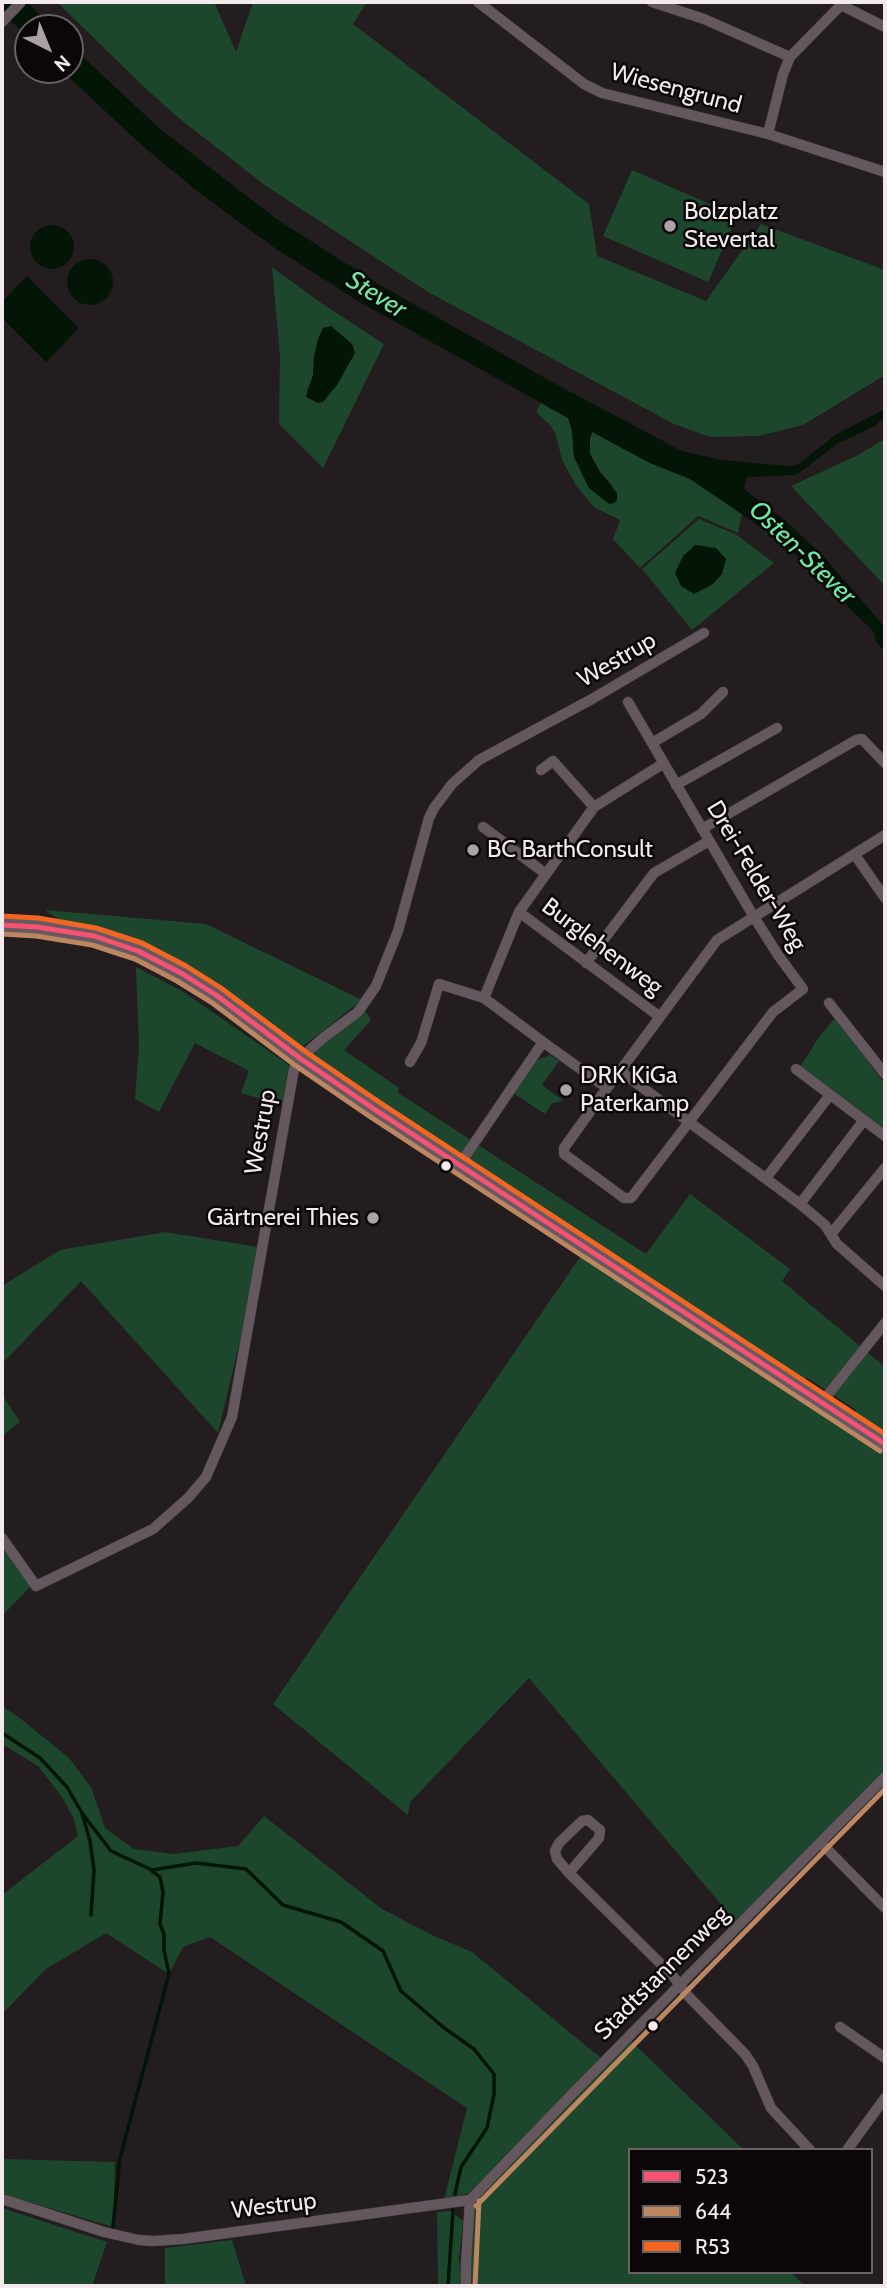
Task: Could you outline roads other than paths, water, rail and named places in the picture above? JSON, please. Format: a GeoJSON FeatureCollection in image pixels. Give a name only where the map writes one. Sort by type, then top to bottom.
{"type":"FeatureCollection","features":[{"type":"Feature","properties":{"kind":"main road"},"geometry":{"type":"LineString","coordinates":[[2,925],[68,930],[115,942],[150,957],[209,990],[301,1059],[885,1444]]}},
{"type":"Feature","properties":{"kind":"street"},"geometry":{"type":"LineString","coordinates":[[2,22],[21,2]]}},
{"type":"Feature","properties":{"kind":"street","name":"Wiesengrund"},"geometry":{"type":"LineString","coordinates":[[478,2],[584,84],[602,93],[768,134],[885,172]]}},
{"type":"Feature","properties":{"kind":"street"},"geometry":{"type":"LineString","coordinates":[[652,2],[704,19],[790,57]]}},
{"type":"Feature","properties":{"kind":"street"},"geometry":{"type":"LineString","coordinates":[[768,134],[790,57],[840,4],[885,27]]}},
{"type":"Feature","properties":{"kind":"street","name":"Westrup"},"geometry":{"type":"LineString","coordinates":[[2,1538],[36,1586],[153,1529],[188,1498],[206,1476],[232,1417],[294,1069],[323,1038],[358,1012],[376,986],[398,931],[429,818],[442,796],[479,760],[592,699],[704,633]]}},
{"type":"Feature","properties":{"kind":"street"},"geometry":{"type":"LineString","coordinates":[[652,743],[701,714],[723,692]]}},
{"type":"Feature","properties":{"kind":"street","name":"Drei-Felder-Weg"},"geometry":{"type":"LineString","coordinates":[[628,702],[754,917],[803,989],[773,1012],[689,1122]]}},
{"type":"Feature","properties":{"kind":"street","name":"Drei-Felder-Weg"},"geometry":{"type":"LineString","coordinates":[[676,785],[777,728]]}},
{"type":"Feature","properties":{"kind":"street"},"geometry":{"type":"LineString","coordinates":[[702,829],[856,740],[862,739],[885,763]]}},
{"type":"Feature","properties":{"kind":"street"},"geometry":{"type":"LineString","coordinates":[[541,770],[552,761],[594,807]]}},
{"type":"Feature","properties":{"kind":"street"},"geometry":{"type":"LineString","coordinates":[[484,998],[519,912],[594,807],[664,763]]}},
{"type":"Feature","properties":{"kind":"street"},"geometry":{"type":"LineString","coordinates":[[483,827],[546,874]]}},
{"type":"Feature","properties":{"kind":"street"},"geometry":{"type":"LineString","coordinates":[[689,1122],[631,1198],[624,1198],[564,1154],[564,1148],[607,1088],[718,940],[885,835]]}},
{"type":"Feature","properties":{"kind":"street"},"geometry":{"type":"LineString","coordinates":[[586,962],[654,873],[709,841]]}},
{"type":"Feature","properties":{"kind":"street"},"geometry":{"type":"LineString","coordinates":[[855,855],[885,898]]}},
{"type":"Feature","properties":{"kind":"street","name":"Burglehenweg"},"geometry":{"type":"LineString","coordinates":[[519,912],[660,1017]]}},
{"type":"Feature","properties":{"kind":"street"},"geometry":{"type":"LineString","coordinates":[[410,1062],[421,1043],[439,984],[484,998],[607,1088]]}},
{"type":"Feature","properties":{"kind":"street"},"geometry":{"type":"LineString","coordinates":[[829,1003],[885,1074]]}},
{"type":"Feature","properties":{"kind":"street"},"geometry":{"type":"LineString","coordinates":[[460,1164],[543,1042]]}},
{"type":"Feature","properties":{"kind":"street"},"geometry":{"type":"LineString","coordinates":[[796,1069],[885,1136]]}},
{"type":"Feature","properties":{"kind":"street"},"geometry":{"type":"LineString","coordinates":[[620,1070],[800,1204],[825,1225],[836,1244],[885,1286]]}},
{"type":"Feature","properties":{"kind":"street"},"geometry":{"type":"LineString","coordinates":[[766,1178],[830,1094]]}},
{"type":"Feature","properties":{"kind":"street"},"geometry":{"type":"LineString","coordinates":[[800,1204],[864,1120]]}},
{"type":"Feature","properties":{"kind":"street"},"geometry":{"type":"LineString","coordinates":[[831,1234],[885,1168]]}},
{"type":"Feature","properties":{"kind":"street"},"geometry":{"type":"LineString","coordinates":[[822,1402],[885,1323]]}},
{"type":"Feature","properties":{"kind":"street","name":"Stadtstannenweg"},"geometry":{"type":"LineString","coordinates":[[470,2200],[885,1777]]}},
{"type":"Feature","properties":{"kind":"street"},"geometry":{"type":"LineString","coordinates":[[569,1873],[599,1838],[600,1830],[588,1820],[582,1821],[559,1843],[555,1851],[556,1859],[569,1873],[673,1976],[679,1986],[745,2053],[771,2108],[808,2148]]}},
{"type":"Feature","properties":{"kind":"street"},"geometry":{"type":"LineString","coordinates":[[821,1843],[885,1908]]}},
{"type":"Feature","properties":{"kind":"street"},"geometry":{"type":"LineString","coordinates":[[840,2027],[885,2058]]}},
{"type":"Feature","properties":{"kind":"street"},"geometry":{"type":"LineString","coordinates":[[848,2148],[885,2098]]}},
{"type":"Feature","properties":{"kind":"street","name":"Westrup"},"geometry":{"type":"LineString","coordinates":[[2,2199],[104,2232],[153,2241],[470,2200]]}},
{"type":"Feature","properties":{"kind":"street"},"geometry":{"type":"LineString","coordinates":[[467,2286],[470,2200]]}},
{"type":"Feature","properties":{"kind":"water"},"geometry":{"type":"Polygon","coordinates":[[[2,2],[27,2],[39,14],[14,14],[14,24],[2,12],[2,2]]]}},
{"type":"Feature","properties":{"kind":"water"},"geometry":{"type":"Polygon","coordinates":[[[84,58],[160,129],[278,220],[378,284],[561,387],[682,451],[721,460],[797,465],[837,434],[885,409],[885,418],[873,427],[838,443],[795,475],[747,477],[744,489],[787,522],[825,558],[885,625],[885,652],[876,641],[874,632],[784,543],[690,479],[650,463],[592,432],[590,454],[617,493],[617,500],[609,504],[589,488],[574,457],[572,430],[568,418],[363,304],[279,251],[201,194],[146,149],[76,84],[84,84],[84,58]]]}},
{"type":"Feature","properties":{"kind":"water"},"geometry":{"type":"Polygon","coordinates":[[[52,225],[67,232],[74,247],[67,262],[52,269],[37,262],[30,247],[37,232],[52,225]]]}},
{"type":"Feature","properties":{"kind":"water"},"geometry":{"type":"Polygon","coordinates":[[[90,259],[106,266],[113,282],[106,298],[90,305],[74,298],[67,282],[74,266],[90,259]]]}},
{"type":"Feature","properties":{"kind":"water"},"geometry":{"type":"Polygon","coordinates":[[[27,276],[79,328],[46,362],[2,318],[2,302],[27,276]]]}},
{"type":"Feature","properties":{"kind":"water"},"geometry":{"type":"Polygon","coordinates":[[[331,326],[352,344],[355,353],[337,385],[323,402],[318,403],[306,397],[313,375],[318,339],[323,328],[331,326]]]}},
{"type":"Feature","properties":{"kind":"water"},"geometry":{"type":"Polygon","coordinates":[[[695,545],[716,548],[726,559],[722,574],[713,584],[694,594],[681,586],[675,573],[683,556],[695,545]]]}},
{"type":"Feature","properties":{"kind":"waterway"},"geometry":{"type":"LineString","coordinates":[[2,1733],[40,1758],[67,1787],[82,1813],[94,1870],[91,1915]]}},
{"type":"Feature","properties":{"kind":"waterway"},"geometry":{"type":"LineString","coordinates":[[82,1813],[111,1851],[152,1870],[196,1863],[246,1869],[283,1905],[341,1922],[383,1951],[401,1991],[474,2049],[494,2074],[494,2094],[487,2128],[461,2167],[455,2194]]}},
{"type":"Feature","properties":{"kind":"waterway"},"geometry":{"type":"LineString","coordinates":[[113,2227],[120,2158],[169,1974],[164,1934],[160,1924],[163,1892],[160,1877],[152,1871]]}},
{"type":"Feature","properties":{"kind":"waterway"},"geometry":{"type":"LineString","coordinates":[[448,2286],[453,2210]]}},
{"type":"Feature","properties":{"kind":"place","name":"Bolzplatz Stevertal"},"geometry":{"type":"Point","coordinates":[670,226]}},
{"type":"Feature","properties":{"kind":"place","name":"BC BarthConsult"},"geometry":{"type":"Point","coordinates":[473,850]}},
{"type":"Feature","properties":{"kind":"place","name":"DRK KiGa Paterkamp"},"geometry":{"type":"Point","coordinates":[566,1090]}},
{"type":"Feature","properties":{"kind":"place","name":"Gärtnerei Thies"},"geometry":{"type":"Point","coordinates":[373,1218]}},
{"type":"Feature","properties":{"kind":"water label","name":"Stever"},"geometry":{"type":"Point","coordinates":[376,295]}},
{"type":"Feature","properties":{"kind":"water label","name":"Osten-Stever"},"geometry":{"type":"Point","coordinates":[802,553]}}]}
